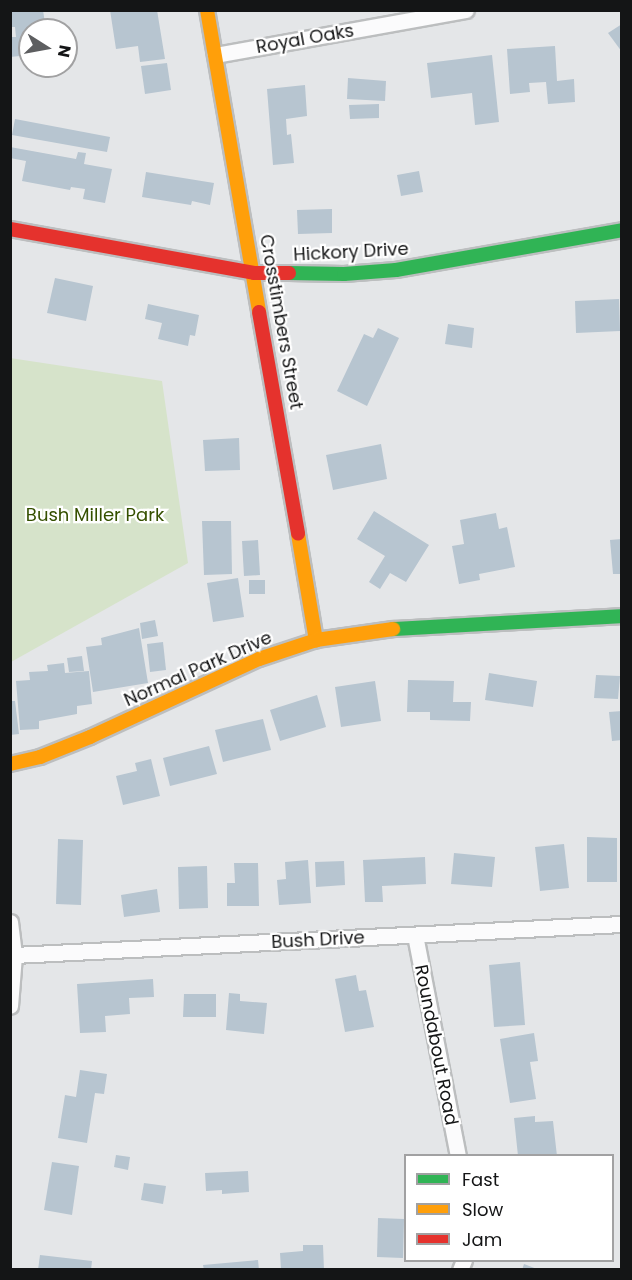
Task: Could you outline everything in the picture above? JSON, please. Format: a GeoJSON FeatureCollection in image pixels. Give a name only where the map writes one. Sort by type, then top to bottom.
{"type":"FeatureCollection","features":[{"type":"Feature","properties":{"kind":"street","name":"Crosstimbers Street"},"geometry":{"type":"LineString","coordinates":[[207,10],[316,640]]}},
{"type":"Feature","properties":{"kind":"street","name":"Royal Oaks"},"geometry":{"type":"LineString","coordinates":[[215,55],[466,10]]}},
{"type":"Feature","properties":{"kind":"street","name":"Hickory Drive"},"geometry":{"type":"LineString","coordinates":[[10,229],[254,273],[344,274],[396,270],[621,230]]}},
{"type":"Feature","properties":{"kind":"street","name":"Normal Park Drive"},"geometry":{"type":"LineString","coordinates":[[10,764],[40,757],[90,737],[260,658],[316,640],[370,630],[621,616]]}},
{"type":"Feature","properties":{"kind":"street"},"geometry":{"type":"LineString","coordinates":[[10,922],[14,955],[10,1006]]}},
{"type":"Feature","properties":{"kind":"street","name":"Bush Drive"},"geometry":{"type":"LineString","coordinates":[[14,955],[621,924]]}},
{"type":"Feature","properties":{"kind":"street","name":"Roundabout Road"},"geometry":{"type":"LineString","coordinates":[[415,935],[458,1154]]}},
{"type":"Feature","properties":{"kind":"green space","name":"Bush Miller Park"},"geometry":{"type":"Polygon","coordinates":[[[10,358],[162,381],[188,563],[11,662],[10,358]]]}},
{"type":"Feature","properties":{"kind":"building"},"geometry":{"type":"Polygon","coordinates":[[[10,10],[43,10],[44,18],[18,18],[18,56],[10,57],[10,37],[16,37],[15,27],[10,27],[10,10]]]}},
{"type":"Feature","properties":{"kind":"building"},"geometry":{"type":"Polygon","coordinates":[[[110,10],[157,10],[165,59],[140,62],[138,46],[116,49],[110,10]]]}},
{"type":"Feature","properties":{"kind":"building"},"geometry":{"type":"Polygon","coordinates":[[[622,24],[622,52],[608,33],[622,24]]]}},
{"type":"Feature","properties":{"kind":"building"},"geometry":{"type":"Polygon","coordinates":[[[555,46],[557,81],[574,79],[575,102],[548,104],[546,82],[529,83],[530,92],[510,94],[507,49],[555,46]]]}},
{"type":"Feature","properties":{"kind":"building"},"geometry":{"type":"Polygon","coordinates":[[[492,55],[499,122],[475,125],[472,93],[431,98],[427,63],[492,55]]]}},
{"type":"Feature","properties":{"kind":"building"},"geometry":{"type":"Polygon","coordinates":[[[167,63],[171,90],[145,94],[141,66],[167,63]]]}},
{"type":"Feature","properties":{"kind":"building"},"geometry":{"type":"Polygon","coordinates":[[[348,78],[386,81],[385,101],[347,99],[348,78]]]}},
{"type":"Feature","properties":{"kind":"building"},"geometry":{"type":"Polygon","coordinates":[[[305,85],[307,116],[286,119],[287,135],[291,134],[294,163],[273,165],[267,89],[305,85]]]}},
{"type":"Feature","properties":{"kind":"building"},"geometry":{"type":"Polygon","coordinates":[[[379,104],[379,118],[350,119],[349,105],[379,104]]]}},
{"type":"Feature","properties":{"kind":"building"},"geometry":{"type":"Polygon","coordinates":[[[15,119],[110,137],[107,152],[12,135],[15,119]]]}},
{"type":"Feature","properties":{"kind":"building"},"geometry":{"type":"Polygon","coordinates":[[[10,147],[76,159],[78,152],[86,153],[84,164],[112,169],[105,203],[83,199],[85,189],[71,187],[70,190],[22,181],[26,161],[10,158],[10,147]]]}},
{"type":"Feature","properties":{"kind":"building"},"geometry":{"type":"Polygon","coordinates":[[[419,171],[423,192],[401,196],[397,175],[419,171]]]}},
{"type":"Feature","properties":{"kind":"building"},"geometry":{"type":"Polygon","coordinates":[[[146,172],[214,183],[210,205],[192,201],[191,205],[142,197],[146,172]]]}},
{"type":"Feature","properties":{"kind":"building"},"geometry":{"type":"Polygon","coordinates":[[[332,209],[332,233],[298,234],[297,210],[332,209]]]}},
{"type":"Feature","properties":{"kind":"building"},"geometry":{"type":"Polygon","coordinates":[[[55,278],[93,286],[86,321],[47,313],[55,278]]]}},
{"type":"Feature","properties":{"kind":"building"},"geometry":{"type":"Polygon","coordinates":[[[619,299],[620,331],[576,333],[575,301],[619,299]]]}},
{"type":"Feature","properties":{"kind":"building"},"geometry":{"type":"Polygon","coordinates":[[[148,304],[199,315],[195,336],[190,335],[188,346],[158,339],[162,323],[145,319],[148,304]]]}},
{"type":"Feature","properties":{"kind":"building"},"geometry":{"type":"Polygon","coordinates":[[[448,324],[474,328],[472,348],[445,344],[448,324]]]}},
{"type":"Feature","properties":{"kind":"building"},"geometry":{"type":"Polygon","coordinates":[[[378,328],[399,338],[367,406],[337,391],[364,334],[373,338],[378,328]]]}},
{"type":"Feature","properties":{"kind":"building"},"geometry":{"type":"Polygon","coordinates":[[[239,438],[240,470],[205,471],[203,440],[239,438]]]}},
{"type":"Feature","properties":{"kind":"building"},"geometry":{"type":"Polygon","coordinates":[[[381,444],[387,479],[333,490],[326,455],[381,444]]]}},
{"type":"Feature","properties":{"kind":"building"},"geometry":{"type":"Polygon","coordinates":[[[374,511],[429,545],[406,582],[390,573],[380,589],[369,582],[385,556],[357,539],[374,511]]]}},
{"type":"Feature","properties":{"kind":"building"},"geometry":{"type":"Polygon","coordinates":[[[496,513],[499,529],[507,527],[515,567],[479,574],[480,580],[459,584],[452,546],[464,544],[460,520],[496,513]]]}},
{"type":"Feature","properties":{"kind":"building"},"geometry":{"type":"Polygon","coordinates":[[[202,521],[231,521],[232,574],[204,575],[202,521]]]}},
{"type":"Feature","properties":{"kind":"building"},"geometry":{"type":"Polygon","coordinates":[[[622,539],[622,574],[613,574],[610,540],[622,539]]]}},
{"type":"Feature","properties":{"kind":"building"},"geometry":{"type":"Polygon","coordinates":[[[258,540],[260,575],[244,576],[242,541],[258,540]]]}},
{"type":"Feature","properties":{"kind":"building"},"geometry":{"type":"Polygon","coordinates":[[[238,578],[244,617],[213,622],[207,583],[238,578]]]}},
{"type":"Feature","properties":{"kind":"building"},"geometry":{"type":"Polygon","coordinates":[[[249,580],[265,580],[265,594],[249,594],[249,580]]]}},
{"type":"Feature","properties":{"kind":"building"},"geometry":{"type":"Polygon","coordinates":[[[155,620],[158,636],[142,639],[140,623],[155,620]]]}},
{"type":"Feature","properties":{"kind":"building"},"geometry":{"type":"Polygon","coordinates":[[[139,628],[148,683],[93,692],[86,647],[102,645],[101,638],[139,628]]]}},
{"type":"Feature","properties":{"kind":"building"},"geometry":{"type":"Polygon","coordinates":[[[163,642],[166,670],[150,672],[147,644],[163,642]]]}},
{"type":"Feature","properties":{"kind":"building"},"geometry":{"type":"Polygon","coordinates":[[[82,656],[84,671],[69,672],[67,658],[82,656]]]}},
{"type":"Feature","properties":{"kind":"building"},"geometry":{"type":"Polygon","coordinates":[[[64,663],[65,673],[89,671],[92,704],[77,706],[77,714],[39,721],[39,729],[20,730],[16,681],[30,680],[29,672],[48,671],[47,665],[64,663]]]}},
{"type":"Feature","properties":{"kind":"building"},"geometry":{"type":"Polygon","coordinates":[[[489,673],[537,681],[533,707],[485,700],[489,673]]]}},
{"type":"Feature","properties":{"kind":"building"},"geometry":{"type":"Polygon","coordinates":[[[596,675],[620,676],[618,699],[594,698],[596,675]]]}},
{"type":"Feature","properties":{"kind":"building"},"geometry":{"type":"Polygon","coordinates":[[[408,680],[454,681],[453,702],[471,702],[470,721],[430,720],[430,712],[407,712],[408,680]]]}},
{"type":"Feature","properties":{"kind":"building"},"geometry":{"type":"Polygon","coordinates":[[[375,681],[381,721],[341,727],[335,687],[375,681]]]}},
{"type":"Feature","properties":{"kind":"building"},"geometry":{"type":"Polygon","coordinates":[[[317,695],[326,727],[280,741],[270,710],[317,695]]]}},
{"type":"Feature","properties":{"kind":"building"},"geometry":{"type":"Polygon","coordinates":[[[10,701],[15,701],[19,734],[10,735],[10,701]]]}},
{"type":"Feature","properties":{"kind":"building"},"geometry":{"type":"Polygon","coordinates":[[[622,711],[622,740],[612,741],[609,712],[622,711]]]}},
{"type":"Feature","properties":{"kind":"building"},"geometry":{"type":"Polygon","coordinates":[[[263,719],[271,750],[223,762],[215,730],[263,719]]]}},
{"type":"Feature","properties":{"kind":"building"},"geometry":{"type":"Polygon","coordinates":[[[209,746],[217,774],[170,786],[163,758],[209,746]]]}},
{"type":"Feature","properties":{"kind":"building"},"geometry":{"type":"Polygon","coordinates":[[[151,759],[160,796],[123,805],[116,776],[137,771],[135,763],[151,759]]]}},
{"type":"Feature","properties":{"kind":"building"},"geometry":{"type":"Polygon","coordinates":[[[587,837],[617,838],[617,882],[587,882],[587,837]]]}},
{"type":"Feature","properties":{"kind":"building"},"geometry":{"type":"Polygon","coordinates":[[[58,839],[83,840],[81,905],[56,904],[58,839]]]}},
{"type":"Feature","properties":{"kind":"building"},"geometry":{"type":"Polygon","coordinates":[[[564,844],[569,888],[540,891],[535,847],[564,844]]]}},
{"type":"Feature","properties":{"kind":"building"},"geometry":{"type":"Polygon","coordinates":[[[454,853],[495,857],[492,887],[451,884],[454,853]]]}},
{"type":"Feature","properties":{"kind":"building"},"geometry":{"type":"Polygon","coordinates":[[[425,857],[426,884],[382,886],[383,902],[365,902],[363,860],[425,857]]]}},
{"type":"Feature","properties":{"kind":"building"},"geometry":{"type":"Polygon","coordinates":[[[308,860],[311,903],[279,905],[277,880],[286,879],[285,862],[308,860]]]}},
{"type":"Feature","properties":{"kind":"building"},"geometry":{"type":"Polygon","coordinates":[[[344,861],[345,885],[316,887],[315,862],[344,861]]]}},
{"type":"Feature","properties":{"kind":"building"},"geometry":{"type":"Polygon","coordinates":[[[234,863],[258,863],[259,906],[227,906],[227,883],[235,883],[234,863]]]}},
{"type":"Feature","properties":{"kind":"building"},"geometry":{"type":"Polygon","coordinates":[[[207,866],[208,908],[179,909],[178,867],[207,866]]]}},
{"type":"Feature","properties":{"kind":"building"},"geometry":{"type":"Polygon","coordinates":[[[157,889],[160,912],[124,917],[121,895],[157,889]]]}},
{"type":"Feature","properties":{"kind":"building"},"geometry":{"type":"Polygon","coordinates":[[[520,962],[525,1025],[494,1027],[489,965],[520,962]]]}},
{"type":"Feature","properties":{"kind":"building"},"geometry":{"type":"Polygon","coordinates":[[[356,975],[359,991],[366,990],[374,1027],[345,1032],[335,979],[356,975]]]}},
{"type":"Feature","properties":{"kind":"building"},"geometry":{"type":"Polygon","coordinates":[[[153,979],[154,997],[129,998],[130,1014],[105,1016],[106,1032],[80,1033],[77,984],[153,979]]]}},
{"type":"Feature","properties":{"kind":"building"},"geometry":{"type":"Polygon","coordinates":[[[229,993],[240,994],[240,1001],[267,1003],[264,1034],[226,1030],[229,993]]]}},
{"type":"Feature","properties":{"kind":"building"},"geometry":{"type":"Polygon","coordinates":[[[184,994],[216,994],[216,1017],[183,1017],[184,994]]]}},
{"type":"Feature","properties":{"kind":"building"},"geometry":{"type":"Polygon","coordinates":[[[534,1033],[538,1061],[530,1062],[536,1099],[510,1103],[500,1039],[534,1033]]]}},
{"type":"Feature","properties":{"kind":"building"},"geometry":{"type":"Polygon","coordinates":[[[80,1070],[107,1074],[104,1094],[95,1093],[87,1143],[58,1138],[65,1095],[76,1097],[80,1070]]]}},
{"type":"Feature","properties":{"kind":"building"},"geometry":{"type":"Polygon","coordinates":[[[535,1116],[535,1122],[553,1121],[557,1154],[518,1154],[514,1118],[535,1116]]]}},
{"type":"Feature","properties":{"kind":"building"},"geometry":{"type":"Polygon","coordinates":[[[116,1155],[130,1157],[128,1170],[114,1167],[116,1155]]]}},
{"type":"Feature","properties":{"kind":"building"},"geometry":{"type":"Polygon","coordinates":[[[52,1162],[79,1166],[72,1215],[44,1210],[52,1162]]]}},
{"type":"Feature","properties":{"kind":"building"},"geometry":{"type":"Polygon","coordinates":[[[248,1171],[249,1192],[222,1194],[222,1190],[206,1191],[205,1173],[248,1171]]]}},
{"type":"Feature","properties":{"kind":"building"},"geometry":{"type":"Polygon","coordinates":[[[144,1183],[166,1186],[163,1204],[141,1200],[144,1183]]]}},
{"type":"Feature","properties":{"kind":"building"},"geometry":{"type":"Polygon","coordinates":[[[378,1218],[404,1219],[403,1258],[377,1257],[378,1218]]]}},
{"type":"Feature","properties":{"kind":"building"},"geometry":{"type":"Polygon","coordinates":[[[303,1245],[323,1245],[324,1270],[281,1270],[280,1253],[303,1251],[303,1245]]]}},
{"type":"Feature","properties":{"kind":"building"},"geometry":{"type":"Polygon","coordinates":[[[40,1255],[92,1261],[91,1270],[38,1270],[40,1255]]]}},
{"type":"Feature","properties":{"kind":"building"},"geometry":{"type":"Polygon","coordinates":[[[258,1260],[259,1270],[204,1270],[203,1265],[258,1260]]]}},
{"type":"Feature","properties":{"kind":"building"},"geometry":{"type":"Polygon","coordinates":[[[524,1264],[537,1269],[537,1270],[522,1270],[524,1264]]]}},
{"type":"Feature","properties":{"kind":"traffic: fast"},"geometry":{"type":"LineString","coordinates":[[289,273],[344,274],[396,270],[622,230]]}},
{"type":"Feature","properties":{"kind":"traffic: fast"},"geometry":{"type":"LineString","coordinates":[[393,629],[622,616]]}},
{"type":"Feature","properties":{"kind":"traffic: slow"},"geometry":{"type":"LineString","coordinates":[[207,10],[259,312]]}},
{"type":"Feature","properties":{"kind":"traffic: slow"},"geometry":{"type":"LineString","coordinates":[[298,534],[316,640]]}},
{"type":"Feature","properties":{"kind":"traffic: slow"},"geometry":{"type":"LineString","coordinates":[[10,764],[40,757],[90,737],[259,659],[316,640],[393,629]]}},
{"type":"Feature","properties":{"kind":"traffic: jam"},"geometry":{"type":"LineString","coordinates":[[10,229],[254,273],[289,273]]}},
{"type":"Feature","properties":{"kind":"traffic: jam"},"geometry":{"type":"LineString","coordinates":[[259,312],[298,534]]}}]}
